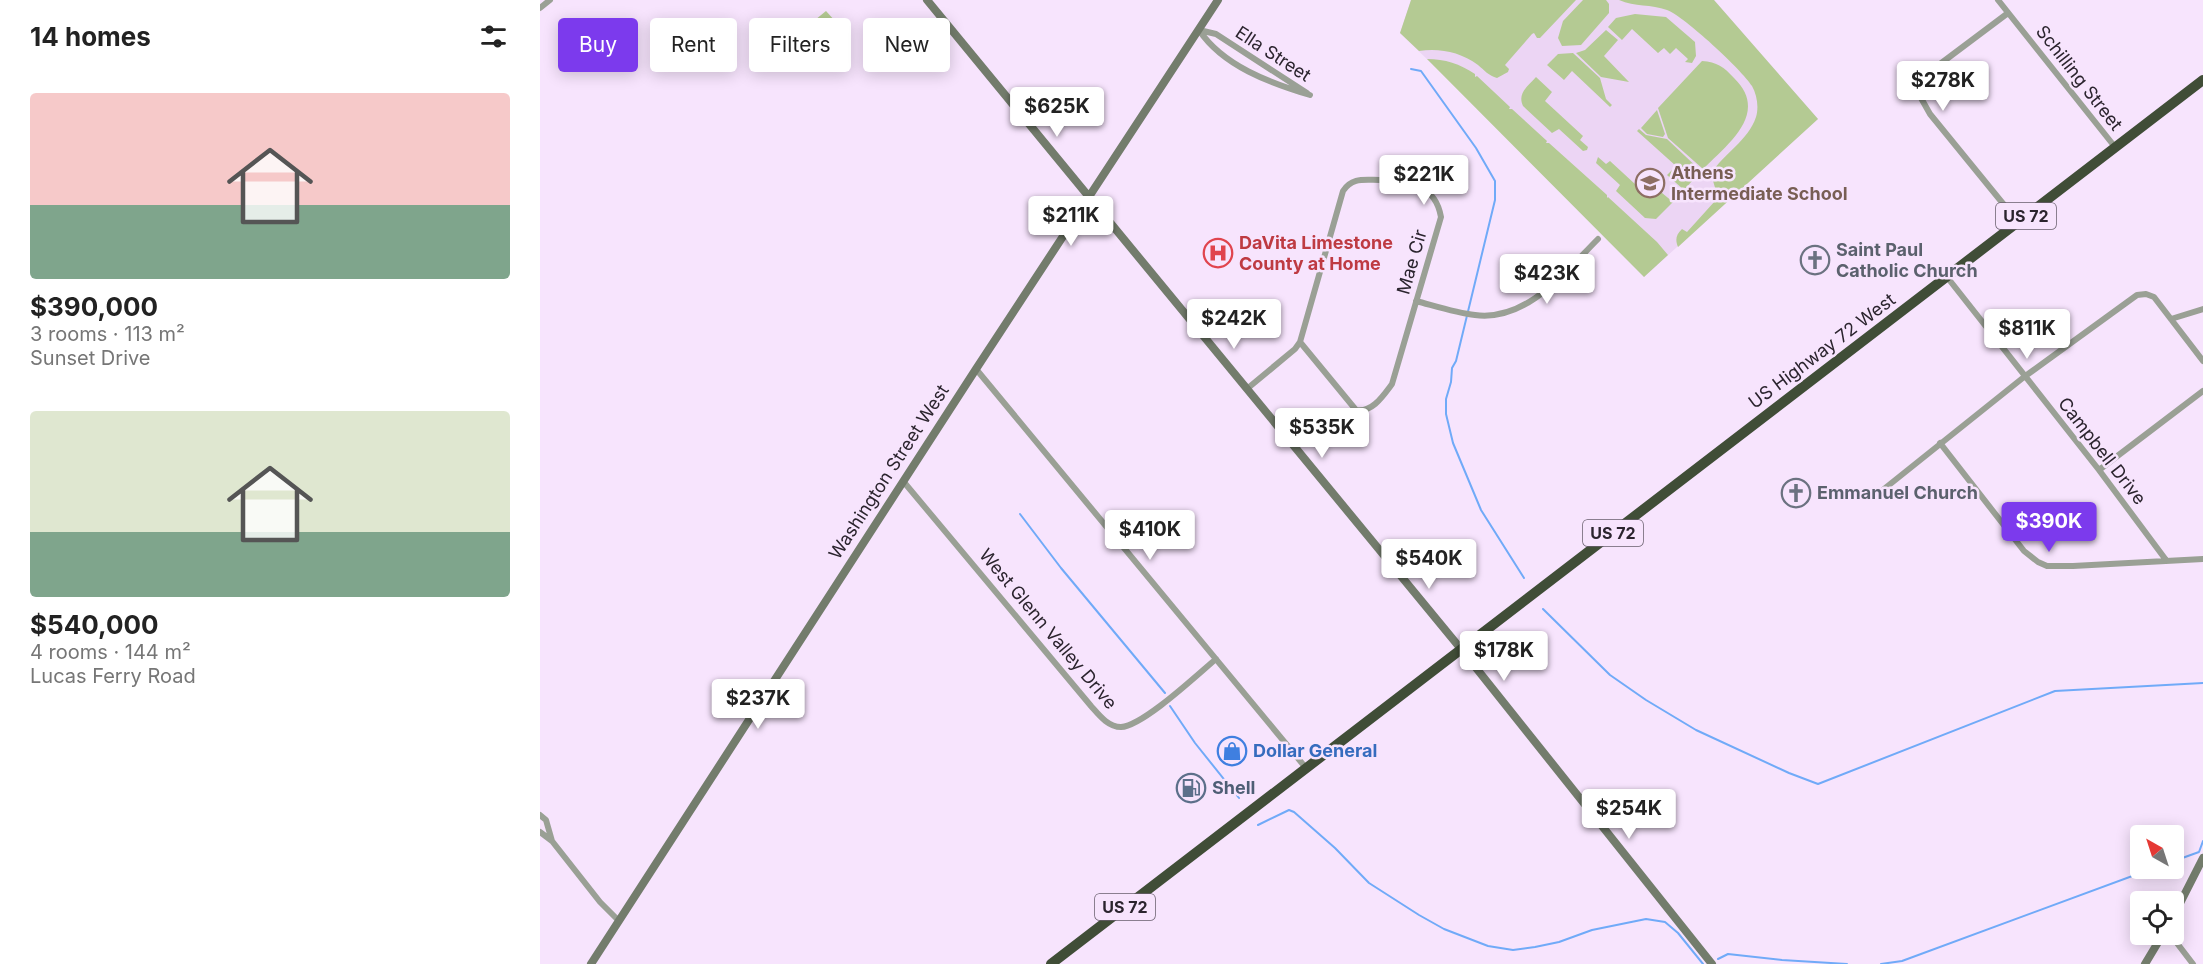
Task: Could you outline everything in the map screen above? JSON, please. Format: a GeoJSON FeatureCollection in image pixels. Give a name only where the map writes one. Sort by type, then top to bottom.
{"type":"FeatureCollection","features":[{"type":"Feature","properties":{"kind":"highway","name":"US Highway 72 West"},"geometry":{"type":"LineString","coordinates":[[1461,649],[2203,80]]}},
{"type":"Feature","properties":{"kind":"highway","name":"US 72"},"geometry":{"type":"LineString","coordinates":[[1051,964],[1461,649]]}},
{"type":"Feature","properties":{"kind":"street"},"geometry":{"type":"LineString","coordinates":[[540,8],[550,0]]}},
{"type":"Feature","properties":{"kind":"street"},"geometry":{"type":"LineString","coordinates":[[927,0],[1461,649],[1712,964]]}},
{"type":"Feature","properties":{"kind":"street","name":"Washington Street West"},"geometry":{"type":"LineString","coordinates":[[591,964],[903,481],[1218,0]]}},
{"type":"Feature","properties":{"kind":"street","name":"Schilling Street"},"geometry":{"type":"LineString","coordinates":[[1998,0],[2115,147]]}},
{"type":"Feature","properties":{"kind":"street"},"geometry":{"type":"LineString","coordinates":[[2008,13],[1936,67],[1923,80],[1920,88],[1924,107],[2018,222]]}},
{"type":"Feature","properties":{"kind":"street","name":"Ella Street"},"geometry":{"type":"LineString","coordinates":[[1199,30],[1216,34],[1310,95],[1245,69],[1209,44],[1199,30]]}},
{"type":"Feature","properties":{"kind":"street","name":"Mae Cir"},"geometry":{"type":"LineString","coordinates":[[1359,179],[1409,182],[1429,193],[1435,200],[1441,217],[1392,384],[1383,396],[1363,411],[1356,410],[1300,342],[1342,191],[1350,182],[1359,179]]}},
{"type":"Feature","properties":{"kind":"street"},"geometry":{"type":"LineString","coordinates":[[1416,301],[1472,315],[1499,315],[1533,300],[1598,239]]}},
{"type":"Feature","properties":{"kind":"street","name":"Campbell Drive"},"geometry":{"type":"LineString","coordinates":[[1947,276],[2099,470],[2166,560]]}},
{"type":"Feature","properties":{"kind":"street"},"geometry":{"type":"LineString","coordinates":[[1884,489],[2025,377],[2137,295],[2146,294],[2154,297],[2203,361]]}},
{"type":"Feature","properties":{"kind":"street"},"geometry":{"type":"LineString","coordinates":[[2172,319],[2203,309]]}},
{"type":"Feature","properties":{"kind":"street"},"geometry":{"type":"LineString","coordinates":[[1248,388],[1295,349],[1300,342]]}},
{"type":"Feature","properties":{"kind":"street"},"geometry":{"type":"LineString","coordinates":[[976,369],[1305,768]]}},
{"type":"Feature","properties":{"kind":"street"},"geometry":{"type":"LineString","coordinates":[[2099,470],[2203,391]]}},
{"type":"Feature","properties":{"kind":"street"},"geometry":{"type":"LineString","coordinates":[[1940,444],[2024,551],[2047,566],[2203,559]]}},
{"type":"Feature","properties":{"kind":"street","name":"West Glenn Valley Drive"},"geometry":{"type":"LineString","coordinates":[[903,481],[1091,706],[1111,724],[1120,727],[1138,722],[1216,659]]}},
{"type":"Feature","properties":{"kind":"street"},"geometry":{"type":"LineString","coordinates":[[540,815],[546,820],[552,841]]}},
{"type":"Feature","properties":{"kind":"street"},"geometry":{"type":"LineString","coordinates":[[540,832],[552,841],[600,902],[619,921]]}},
{"type":"Feature","properties":{"kind":"street"},"geometry":{"type":"LineString","coordinates":[[2184,895],[2203,858]]}},
{"type":"Feature","properties":{"kind":"street"},"geometry":{"type":"LineString","coordinates":[[2145,964],[2156,945]]}},
{"type":"Feature","properties":{"kind":"street"},"geometry":{"type":"LineString","coordinates":[[2178,945],[2193,964]]}},
{"type":"Feature","properties":{"kind":"shaded area","name":"Athens Intermediate School"},"geometry":{"type":"Polygon","coordinates":[[[1411,0],[1714,0],[1818,119],[1644,277],[1400,33],[1411,0]]]}},
{"type":"Feature","properties":{"kind":"green space"},"geometry":{"type":"Polygon","coordinates":[[[1411,0],[1576,0],[1540,38],[1532,34],[1505,65],[1509,69],[1508,72],[1497,78],[1457,54],[1435,50],[1419,51],[1400,33],[1411,0]]]}},
{"type":"Feature","properties":{"kind":"green space"},"geometry":{"type":"Polygon","coordinates":[[[1583,0],[1606,0],[1609,4],[1609,13],[1581,45],[1562,46],[1558,38],[1563,21],[1583,0]]]}},
{"type":"Feature","properties":{"kind":"green space"},"geometry":{"type":"Polygon","coordinates":[[[1619,0],[1714,0],[1818,119],[1678,247],[1677,237],[1680,231],[1682,229],[1687,232],[1715,201],[1711,197],[1716,191],[1711,174],[1752,126],[1757,113],[1756,97],[1752,86],[1737,68],[1699,33],[1675,15],[1661,8],[1619,0]]]}},
{"type":"Feature","properties":{"kind":"green space"},"geometry":{"type":"Polygon","coordinates":[[[826,11],[832,18],[817,18],[826,11]]]}},
{"type":"Feature","properties":{"kind":"green space"},"geometry":{"type":"Polygon","coordinates":[[[1635,14],[1666,17],[1695,42],[1696,56],[1692,63],[1685,62],[1688,59],[1676,48],[1670,54],[1664,48],[1658,53],[1632,29],[1622,40],[1608,27],[1616,18],[1635,14]]]}},
{"type":"Feature","properties":{"kind":"green space"},"geometry":{"type":"Polygon","coordinates":[[[1606,30],[1618,40],[1604,56],[1629,82],[1601,77],[1576,53],[1585,50],[1606,30]]]}},
{"type":"Feature","properties":{"kind":"green space"},"geometry":{"type":"Polygon","coordinates":[[[1573,53],[1600,78],[1606,99],[1612,105],[1610,107],[1572,71],[1564,80],[1547,65],[1558,54],[1573,53]]]}},
{"type":"Feature","properties":{"kind":"green space"},"geometry":{"type":"Polygon","coordinates":[[[1427,59],[1452,63],[1475,74],[1475,77],[1477,76],[1510,107],[1509,109],[1512,109],[1547,141],[1546,143],[1549,143],[1607,195],[1607,198],[1657,242],[1668,255],[1644,277],[1427,59]]]}},
{"type":"Feature","properties":{"kind":"green space"},"geometry":{"type":"Polygon","coordinates":[[[1702,61],[1716,64],[1727,71],[1744,91],[1748,103],[1747,116],[1741,127],[1703,169],[1668,138],[1658,108],[1702,61]]]}},
{"type":"Feature","properties":{"kind":"green space"},"geometry":{"type":"Polygon","coordinates":[[[1536,77],[1552,92],[1545,101],[1583,136],[1580,140],[1588,147],[1587,150],[1583,151],[1559,129],[1552,133],[1523,106],[1522,93],[1536,77]]]}},
{"type":"Feature","properties":{"kind":"green space"},"geometry":{"type":"Polygon","coordinates":[[[1657,110],[1665,134],[1663,137],[1647,134],[1641,128],[1657,110]]]}},
{"type":"Feature","properties":{"kind":"green space"},"geometry":{"type":"Polygon","coordinates":[[[1639,129],[1646,135],[1667,139],[1701,171],[1684,190],[1667,175],[1676,166],[1637,131],[1639,129]]]}},
{"type":"Feature","properties":{"kind":"green space"},"geometry":{"type":"Polygon","coordinates":[[[1598,157],[1606,164],[1610,161],[1648,196],[1656,188],[1673,202],[1656,219],[1645,218],[1616,191],[1620,185],[1596,163],[1598,157]]]}},
{"type":"Feature","properties":{"kind":"waterway"},"geometry":{"type":"LineString","coordinates":[[1411,69],[1421,71],[1476,148],[1495,181],[1495,200],[1456,361],[1452,368],[1446,399],[1446,414],[1453,443],[1481,510],[1524,578]]}},
{"type":"Feature","properties":{"kind":"waterway"},"geometry":{"type":"LineString","coordinates":[[1020,514],[1061,568],[1165,693]]}},
{"type":"Feature","properties":{"kind":"waterway"},"geometry":{"type":"LineString","coordinates":[[1543,609],[1610,675],[1646,700],[1696,730],[1818,784],[2055,691],[2203,683]]}},
{"type":"Feature","properties":{"kind":"waterway"},"geometry":{"type":"LineString","coordinates":[[1170,706],[1195,743],[1239,798]]}},
{"type":"Feature","properties":{"kind":"waterway"},"geometry":{"type":"LineString","coordinates":[[1258,825],[1289,810],[1294,812],[1335,848],[1369,883],[1444,929],[1488,946],[1513,950],[1535,947],[1559,942],[1592,930],[1646,919],[1665,922],[1678,933],[1703,964]]}},
{"type":"Feature","properties":{"kind":"waterway"},"geometry":{"type":"LineString","coordinates":[[2184,857],[2199,852],[2203,841]]}},
{"type":"Feature","properties":{"kind":"waterway"},"geometry":{"type":"LineString","coordinates":[[1881,964],[1902,961],[2130,877]]}},
{"type":"Feature","properties":{"kind":"waterway"},"geometry":{"type":"LineString","coordinates":[[1718,959],[1728,954],[1847,964]]}},
{"type":"Feature","properties":{"kind":"place","name":"Athens Intermediate School"},"geometry":{"type":"Point","coordinates":[1650,183]}},
{"type":"Feature","properties":{"kind":"place","name":"DaVita Limestone County at Home"},"geometry":{"type":"Point","coordinates":[1218,253]}},
{"type":"Feature","properties":{"kind":"place","name":"Saint Paul Catholic Church"},"geometry":{"type":"Point","coordinates":[1815,260]}},
{"type":"Feature","properties":{"kind":"place","name":"Emmanuel Church"},"geometry":{"type":"Point","coordinates":[1796,493]}},
{"type":"Feature","properties":{"kind":"place","name":"Dollar General"},"geometry":{"type":"Point","coordinates":[1232,751]}},
{"type":"Feature","properties":{"kind":"place","name":"Shell"},"geometry":{"type":"Point","coordinates":[1191,788]}}]}
